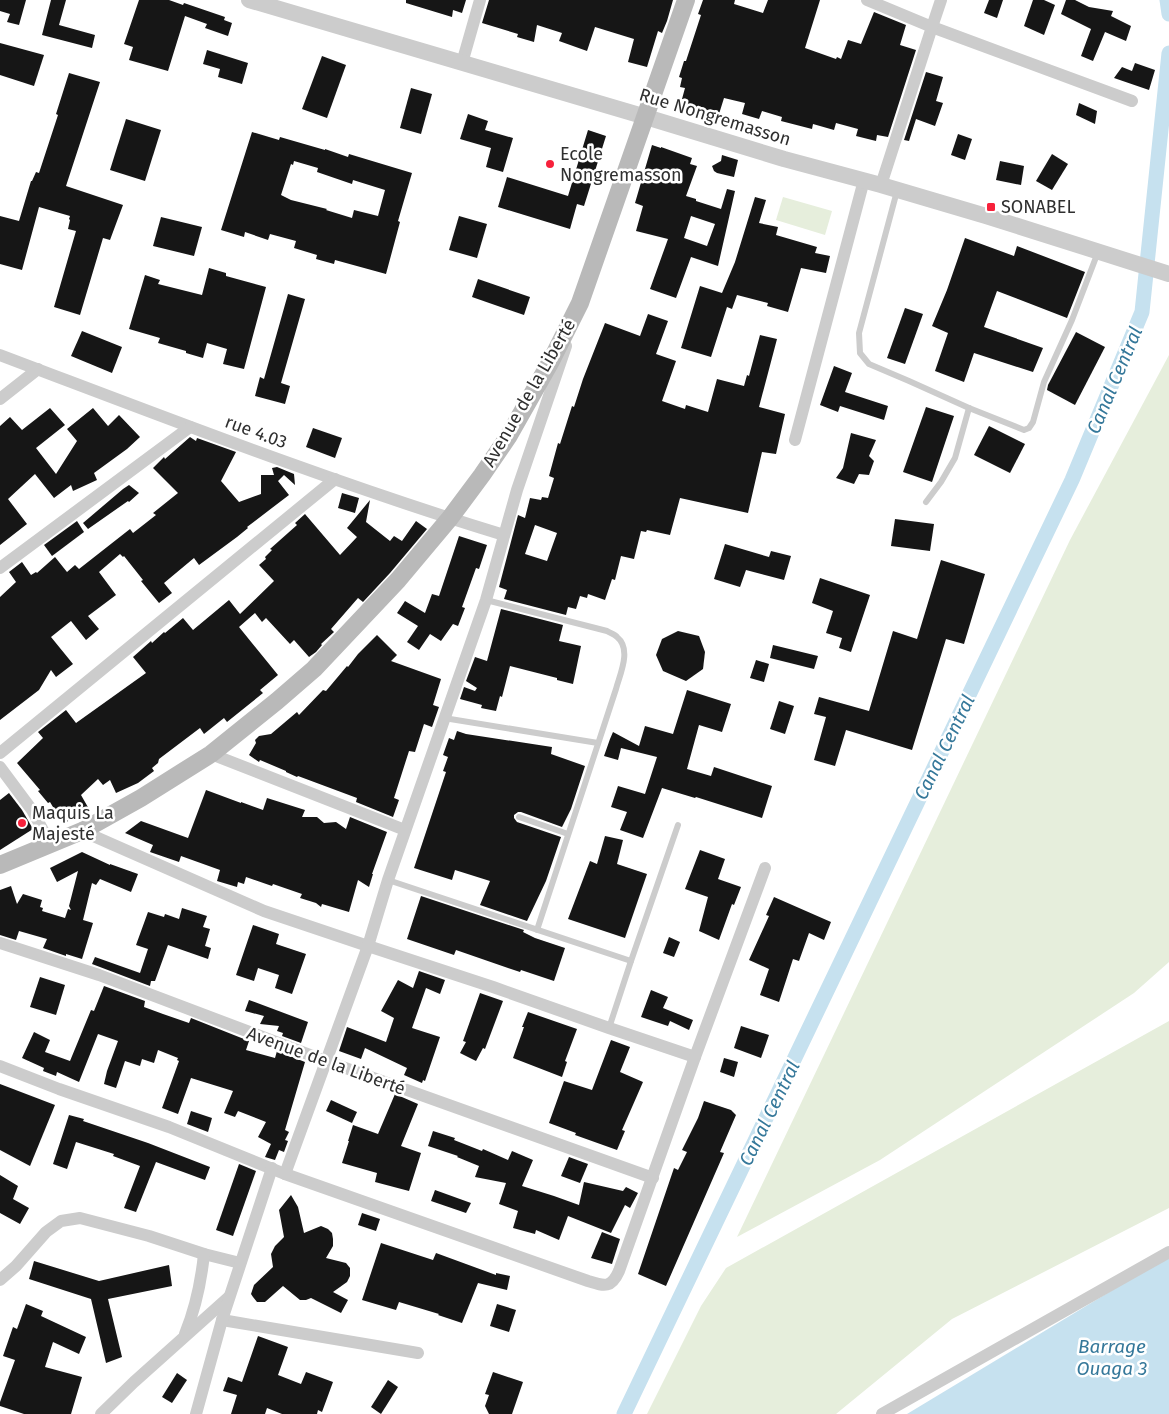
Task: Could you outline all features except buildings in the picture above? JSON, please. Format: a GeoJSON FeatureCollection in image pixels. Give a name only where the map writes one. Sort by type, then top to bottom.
{"type":"FeatureCollection","features":[{"type":"Feature","properties":{"kind":"main road","name":"Avenue de la Liberté"},"geometry":{"type":"LineString","coordinates":[[0,864],[82,831],[141,798],[211,754],[314,669],[398,580],[450,518],[508,437],[551,362],[580,304],[686,0]]}},
{"type":"Feature","properties":{"kind":"street"},"geometry":{"type":"LineString","coordinates":[[462,63],[480,0]]}},
{"type":"Feature","properties":{"kind":"street"},"geometry":{"type":"LineString","coordinates":[[867,0],[1132,101]]}},
{"type":"Feature","properties":{"kind":"street"},"geometry":{"type":"LineString","coordinates":[[881,185],[942,0]]}},
{"type":"Feature","properties":{"kind":"street","name":"Rue Nongremasson"},"geometry":{"type":"LineString","coordinates":[[255,1],[646,116],[784,159],[881,185],[1169,274]]}},
{"type":"Feature","properties":{"kind":"street"},"geometry":{"type":"LineString","coordinates":[[795,440],[864,180]]}},
{"type":"Feature","properties":{"kind":"street"},"geometry":{"type":"LineString","coordinates":[[286,1174],[368,946],[388,880],[486,600],[517,490],[580,304]]}},
{"type":"Feature","properties":{"kind":"street","name":"rue 4.03"},"geometry":{"type":"LineString","coordinates":[[0,355],[190,427],[335,479],[504,535]]}},
{"type":"Feature","properties":{"kind":"street"},"geometry":{"type":"LineString","coordinates":[[0,399],[38,369]]}},
{"type":"Feature","properties":{"kind":"street"},"geometry":{"type":"LineString","coordinates":[[0,568],[190,427]]}},
{"type":"Feature","properties":{"kind":"street"},"geometry":{"type":"LineString","coordinates":[[0,753],[335,479]]}},
{"type":"Feature","properties":{"kind":"street"},"geometry":{"type":"LineString","coordinates":[[211,754],[406,830]]}},
{"type":"Feature","properties":{"kind":"street"},"geometry":{"type":"LineString","coordinates":[[0,767],[32,810],[51,845]]}},
{"type":"Feature","properties":{"kind":"street"},"geometry":{"type":"LineString","coordinates":[[82,831],[264,910],[493,987],[695,1058]]}},
{"type":"Feature","properties":{"kind":"street"},"geometry":{"type":"LineString","coordinates":[[0,1066],[59,1089],[169,1127],[286,1174],[602,1286],[615,1280],[766,868]]}},
{"type":"Feature","properties":{"kind":"street","name":"Avenue de la Liberté"},"geometry":{"type":"LineString","coordinates":[[0,942],[107,978],[326,1061],[653,1178]]}},
{"type":"Feature","properties":{"kind":"street"},"geometry":{"type":"LineString","coordinates":[[196,1414],[222,1320],[272,1168]]}},
{"type":"Feature","properties":{"kind":"street"},"geometry":{"type":"LineString","coordinates":[[0,1280],[16,1266],[46,1232],[60,1221],[80,1218],[240,1263]]}},
{"type":"Feature","properties":{"kind":"street"},"geometry":{"type":"LineString","coordinates":[[882,1414],[1169,1252]]}},
{"type":"Feature","properties":{"kind":"street"},"geometry":{"type":"LineString","coordinates":[[184,1337],[194,1312],[199,1292],[204,1254]]}},
{"type":"Feature","properties":{"kind":"street"},"geometry":{"type":"LineString","coordinates":[[101,1414],[134,1382],[231,1296]]}},
{"type":"Feature","properties":{"kind":"street"},"geometry":{"type":"LineString","coordinates":[[222,1320],[418,1352]]}},
{"type":"Feature","properties":{"kind":"lane"},"geometry":{"type":"LineString","coordinates":[[897,190],[859,333],[860,353],[869,364],[1024,430],[1029,428],[1033,422],[1044,382],[1072,320],[1099,251]]}},
{"type":"Feature","properties":{"kind":"lane"},"geometry":{"type":"LineString","coordinates":[[926,502],[941,482],[955,458],[970,408]]}},
{"type":"Feature","properties":{"kind":"lane"},"geometry":{"type":"LineString","coordinates":[[486,600],[607,631],[617,636],[625,650],[622,669],[537,930]]}},
{"type":"Feature","properties":{"kind":"lane"},"geometry":{"type":"LineString","coordinates":[[444,718],[598,743]]}},
{"type":"Feature","properties":{"kind":"lane"},"geometry":{"type":"LineString","coordinates":[[519,817],[568,834]]}},
{"type":"Feature","properties":{"kind":"lane"},"geometry":{"type":"LineString","coordinates":[[609,1028],[678,825]]}},
{"type":"Feature","properties":{"kind":"lane"},"geometry":{"type":"LineString","coordinates":[[388,880],[631,961]]}},
{"type":"Feature","properties":{"kind":"green space"},"geometry":{"type":"Polygon","coordinates":[[[783,197],[832,211],[825,235],[776,220],[783,197]]]}},
{"type":"Feature","properties":{"kind":"green space"},"geometry":{"type":"Polygon","coordinates":[[[1169,355],[1169,962],[1134,993],[880,1160],[737,1237],[1070,540],[1169,355]]]}},
{"type":"Feature","properties":{"kind":"green space"},"geometry":{"type":"Polygon","coordinates":[[[1169,1021],[1169,1208],[952,1319],[836,1414],[647,1414],[701,1306],[726,1268],[1169,1021]]]}},
{"type":"Feature","properties":{"kind":"water","name":"Barrage Ouaga 3"},"geometry":{"type":"Polygon","coordinates":[[[1169,1256],[1169,1414],[907,1414],[1169,1256]]]}},
{"type":"Feature","properties":{"kind":"waterway","name":"Canal Central"},"geometry":{"type":"LineString","coordinates":[[1167,0],[1169,14]]}},
{"type":"Feature","properties":{"kind":"waterway","name":"Canal Central"},"geometry":{"type":"LineString","coordinates":[[624,1414],[1072,480],[1142,312],[1169,53]]}},
{"type":"Feature","properties":{"kind":"place","name":"Ecole Nongremasson"},"geometry":{"type":"Point","coordinates":[550,164]}},
{"type":"Feature","properties":{"kind":"place","name":"SONABEL"},"geometry":{"type":"Point","coordinates":[991,207]}},
{"type":"Feature","properties":{"kind":"place","name":"Maquis La Majesté"},"geometry":{"type":"Point","coordinates":[22,823]}}]}
